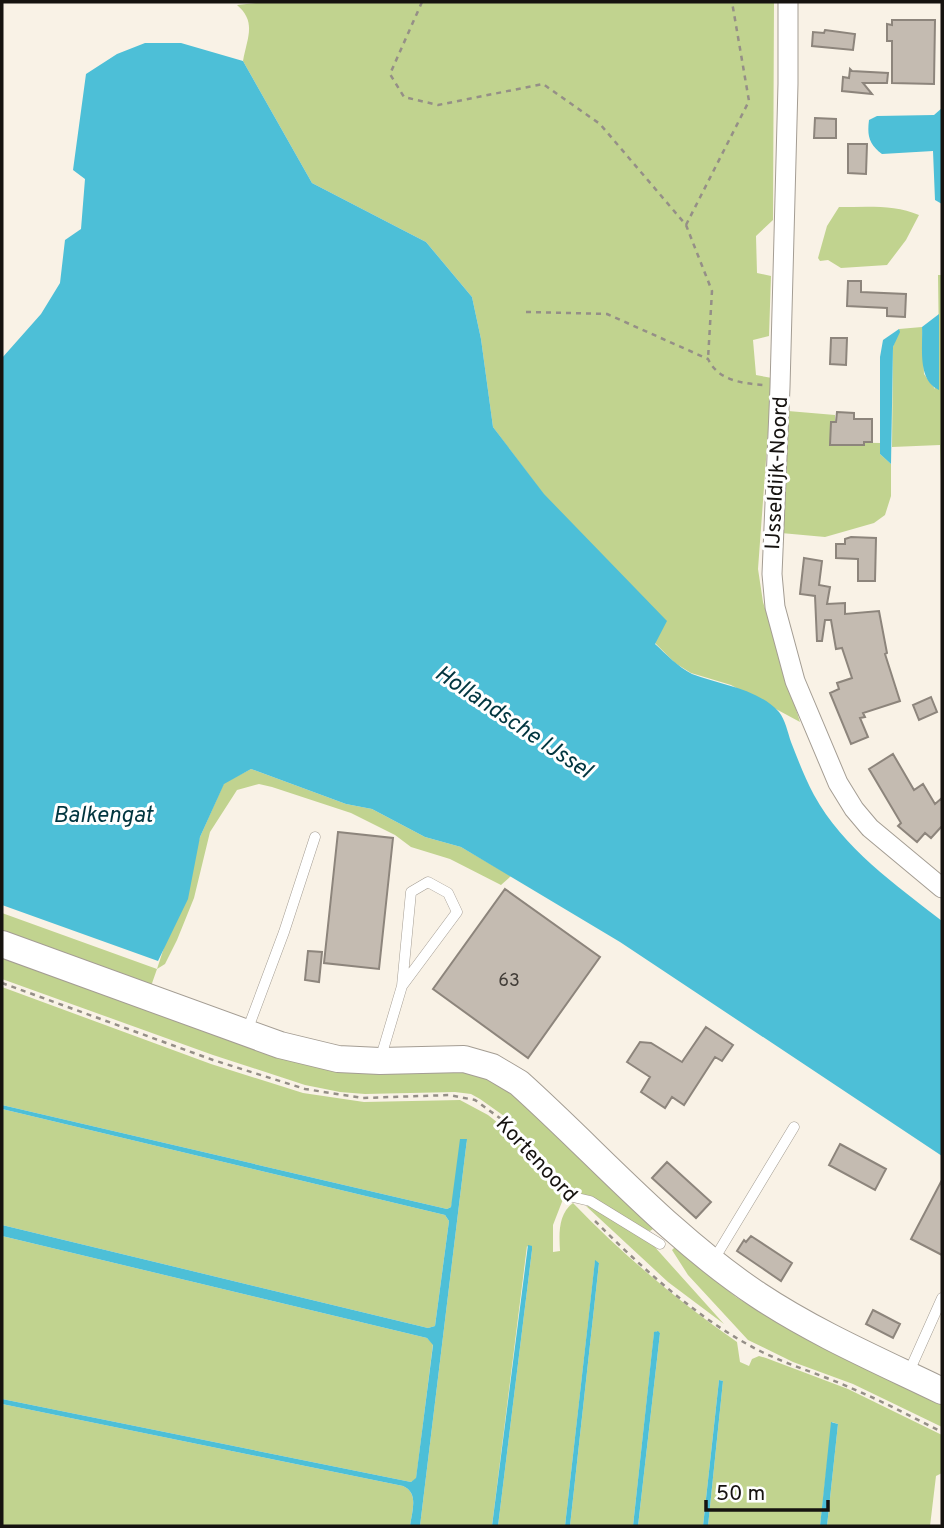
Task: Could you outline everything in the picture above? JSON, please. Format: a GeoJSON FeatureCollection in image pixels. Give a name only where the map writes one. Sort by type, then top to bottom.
{"type":"FeatureCollection","features":[{"type":"Feature","properties":{"kind":"street","name":"IJsseldijk-Noord"},"geometry":{"type":"LineString","coordinates":[[788,2],[780,387],[772,574],[775,607],[795,681],[825,757],[854,809],[870,828],[942,888]]}},
{"type":"Feature","properties":{"kind":"street","name":"Kortenoord"},"geometry":{"type":"LineString","coordinates":[[2,944],[315,1055],[380,1061],[464,1059],[492,1067],[519,1083],[673,1229],[757,1295],[794,1317],[942,1391]]}},
{"type":"Feature","properties":{"kind":"lane"},"geometry":{"type":"LineString","coordinates":[[247,1033],[284,932],[314,836]]}},
{"type":"Feature","properties":{"kind":"lane"},"geometry":{"type":"LineString","coordinates":[[380,1061],[402,986],[411,892],[428,882],[448,893],[457,912],[402,986]]}},
{"type":"Feature","properties":{"kind":"lane"},"geometry":{"type":"LineString","coordinates":[[712,1261],[794,1127]]}},
{"type":"Feature","properties":{"kind":"lane"},"geometry":{"type":"LineString","coordinates":[[573,1197],[590,1201],[660,1244]]}},
{"type":"Feature","properties":{"kind":"lane"},"geometry":{"type":"LineString","coordinates":[[908,1374],[942,1298]]}},
{"type":"Feature","properties":{"kind":"path"},"geometry":{"type":"LineString","coordinates":[[422,2],[390,74],[404,97],[438,105],[543,84],[600,124],[686,225],[712,290],[708,359],[713,368],[724,377],[740,383],[780,387]]}},
{"type":"Feature","properties":{"kind":"path"},"geometry":{"type":"LineString","coordinates":[[686,225],[749,102],[732,2]]}},
{"type":"Feature","properties":{"kind":"path"},"geometry":{"type":"LineString","coordinates":[[526,312],[607,314],[708,359]]}},
{"type":"Feature","properties":{"kind":"path","name":"Kortenoord"},"geometry":{"type":"LineString","coordinates":[[2,983],[213,1060],[305,1089],[363,1098],[449,1095],[475,1100],[512,1127],[573,1197],[643,1266],[723,1328],[761,1352],[852,1388],[942,1432]]}},
{"type":"Feature","properties":{"kind":"green space"},"geometry":{"type":"Polygon","coordinates":[[[265,2],[774,2],[773,220],[756,236],[757,273],[771,276],[769,336],[753,340],[756,375],[772,378],[758,569],[763,602],[800,722],[731,685],[691,673],[675,663],[655,643],[493,427],[481,339],[472,297],[426,242],[312,183],[243,61],[249,24],[237,5],[265,2]]]}},
{"type":"Feature","properties":{"kind":"green space"},"geometry":{"type":"Polygon","coordinates":[[[839,207],[890,208],[919,215],[906,240],[887,265],[841,268],[828,260],[820,261],[818,258],[827,226],[839,207]]]}},
{"type":"Feature","properties":{"kind":"green space"},"geometry":{"type":"Polygon","coordinates":[[[938,275],[942,275],[942,513],[940,445],[892,447],[893,347],[899,329],[922,327],[924,374],[935,389],[939,347],[938,275]]]}},
{"type":"Feature","properties":{"kind":"green space"},"geometry":{"type":"Polygon","coordinates":[[[788,411],[835,415],[835,442],[880,443],[880,454],[891,464],[891,496],[885,515],[874,523],[825,537],[781,533],[788,411]]]}},
{"type":"Feature","properties":{"kind":"green space"},"geometry":{"type":"Polygon","coordinates":[[[251,769],[346,804],[372,809],[425,837],[461,847],[511,876],[501,885],[450,859],[411,847],[395,835],[351,813],[259,784],[237,790],[210,832],[194,898],[165,964],[157,969],[200,837],[224,783],[251,769]]]}},
{"type":"Feature","properties":{"kind":"green space"},"geometry":{"type":"Polygon","coordinates":[[[2,913],[157,969],[150,989],[2,935],[2,913]]]}},
{"type":"Feature","properties":{"kind":"green space"},"geometry":{"type":"Polygon","coordinates":[[[2,951],[277,1053],[455,1067],[502,1082],[656,1227],[650,1231],[636,1226],[592,1198],[572,1192],[531,1142],[504,1116],[471,1094],[365,1094],[305,1085],[2,979],[2,951]]]}},
{"type":"Feature","properties":{"kind":"green space"},"geometry":{"type":"Polygon","coordinates":[[[2,987],[211,1064],[303,1093],[364,1102],[460,1100],[488,1115],[512,1134],[565,1194],[553,1225],[553,1252],[560,1251],[562,1219],[573,1203],[652,1277],[737,1342],[740,1362],[749,1366],[752,1359],[759,1356],[766,1358],[848,1389],[942,1435],[942,1473],[936,1476],[930,1526],[827,1526],[838,1424],[832,1422],[820,1526],[708,1526],[723,1381],[719,1380],[703,1526],[638,1526],[660,1333],[657,1331],[654,1333],[633,1526],[570,1526],[599,1263],[595,1261],[565,1526],[498,1526],[532,1250],[527,1246],[492,1526],[420,1526],[467,1139],[451,1207],[447,1209],[2,1105],[2,987]]]}},
{"type":"Feature","properties":{"kind":"green space"},"geometry":{"type":"Polygon","coordinates":[[[2,1109],[445,1215],[449,1221],[435,1326],[428,1328],[2,1225],[2,1109]]]}},
{"type":"Feature","properties":{"kind":"green space"},"geometry":{"type":"Polygon","coordinates":[[[586,1206],[593,1207],[653,1245],[724,1324],[668,1282],[586,1206]]]}},
{"type":"Feature","properties":{"kind":"green space"},"geometry":{"type":"Polygon","coordinates":[[[2,1236],[427,1338],[433,1344],[416,1479],[411,1482],[2,1399],[2,1236]]]}},
{"type":"Feature","properties":{"kind":"green space"},"geometry":{"type":"Polygon","coordinates":[[[675,1247],[736,1297],[802,1337],[942,1400],[942,1427],[853,1384],[793,1362],[748,1340],[688,1275],[672,1250],[675,1247]]]}},
{"type":"Feature","properties":{"kind":"green space"},"geometry":{"type":"Polygon","coordinates":[[[2,1404],[403,1486],[413,1498],[410,1526],[2,1526],[2,1404]]]}},
{"type":"Feature","properties":{"kind":"water"},"geometry":{"type":"Polygon","coordinates":[[[145,43],[181,43],[243,61],[312,183],[426,242],[472,297],[481,339],[493,427],[544,494],[667,621],[655,644],[692,674],[749,692],[779,712],[811,789],[840,832],[872,864],[942,921],[942,1156],[620,942],[461,847],[425,837],[372,809],[346,804],[251,769],[224,784],[200,837],[188,899],[158,961],[2,905],[2,358],[41,314],[60,283],[65,240],[81,229],[85,179],[73,170],[86,74],[117,54],[145,43]]]}},
{"type":"Feature","properties":{"kind":"water"},"geometry":{"type":"Polygon","coordinates":[[[942,108],[942,204],[935,200],[933,151],[882,154],[874,147],[868,131],[869,120],[877,116],[934,115],[942,108]]]}},
{"type":"Feature","properties":{"kind":"water"},"geometry":{"type":"Polygon","coordinates":[[[939,314],[939,390],[927,379],[924,371],[922,327],[939,314]]]}},
{"type":"Feature","properties":{"kind":"water"},"geometry":{"type":"Polygon","coordinates":[[[899,329],[893,347],[891,464],[880,454],[880,357],[883,340],[899,329]]]}},
{"type":"Feature","properties":{"kind":"water"},"geometry":{"type":"Polygon","coordinates":[[[2,1105],[447,1209],[451,1207],[460,1139],[467,1139],[420,1526],[410,1526],[413,1498],[403,1486],[2,1404],[2,1399],[411,1482],[416,1478],[433,1345],[427,1338],[2,1236],[2,1225],[428,1328],[435,1326],[449,1221],[445,1215],[2,1109],[2,1105]]]}},
{"type":"Feature","properties":{"kind":"water"},"geometry":{"type":"Polygon","coordinates":[[[528,1245],[532,1246],[532,1250],[498,1526],[492,1526],[528,1245]]]}},
{"type":"Feature","properties":{"kind":"water"},"geometry":{"type":"Polygon","coordinates":[[[595,1260],[599,1263],[570,1526],[565,1526],[595,1260]]]}},
{"type":"Feature","properties":{"kind":"water"},"geometry":{"type":"Polygon","coordinates":[[[654,1332],[660,1333],[638,1526],[633,1526],[654,1332]]]}},
{"type":"Feature","properties":{"kind":"water"},"geometry":{"type":"Polygon","coordinates":[[[719,1380],[723,1381],[708,1526],[703,1526],[719,1380]]]}},
{"type":"Feature","properties":{"kind":"water"},"geometry":{"type":"Polygon","coordinates":[[[831,1422],[838,1424],[827,1526],[820,1526],[831,1422]]]}},
{"type":"Feature","properties":{"kind":"building"},"geometry":{"type":"Polygon","coordinates":[[[892,20],[935,20],[934,84],[892,83],[892,41],[887,41],[887,24],[892,25],[892,20]]]}},
{"type":"Feature","properties":{"kind":"building"},"geometry":{"type":"Polygon","coordinates":[[[825,30],[855,34],[853,50],[812,46],[813,32],[824,33],[825,30]]]}},
{"type":"Feature","properties":{"kind":"building"},"geometry":{"type":"Polygon","coordinates":[[[850,69],[888,73],[887,83],[863,83],[872,94],[842,91],[843,77],[849,78],[850,69]]]}},
{"type":"Feature","properties":{"kind":"building"},"geometry":{"type":"Polygon","coordinates":[[[815,118],[836,119],[836,138],[814,138],[815,118]]]}},
{"type":"Feature","properties":{"kind":"building"},"geometry":{"type":"Polygon","coordinates":[[[848,144],[867,144],[866,174],[848,173],[848,144]]]}},
{"type":"Feature","properties":{"kind":"building"},"geometry":{"type":"Polygon","coordinates":[[[848,281],[861,281],[861,292],[906,294],[905,317],[887,316],[887,308],[847,306],[848,281]]]}},
{"type":"Feature","properties":{"kind":"building"},"geometry":{"type":"Polygon","coordinates":[[[831,338],[847,338],[846,365],[830,364],[831,338]]]}},
{"type":"Feature","properties":{"kind":"building"},"geometry":{"type":"Polygon","coordinates":[[[837,412],[854,413],[854,419],[872,419],[872,442],[864,442],[864,445],[830,445],[831,422],[836,422],[837,412]]]}},
{"type":"Feature","properties":{"kind":"building"},"geometry":{"type":"Polygon","coordinates":[[[876,538],[875,581],[858,581],[858,559],[836,558],[836,544],[845,544],[845,539],[876,538]]]}},
{"type":"Feature","properties":{"kind":"building"},"geometry":{"type":"Polygon","coordinates":[[[804,558],[822,561],[819,585],[830,587],[827,604],[845,603],[845,614],[879,611],[887,653],[885,654],[900,701],[863,713],[865,717],[860,718],[868,737],[851,744],[830,693],[839,689],[837,683],[852,678],[842,648],[836,649],[831,620],[825,620],[822,641],[817,641],[815,596],[800,594],[804,558]]]}},
{"type":"Feature","properties":{"kind":"building"},"geometry":{"type":"Polygon","coordinates":[[[931,697],[937,712],[919,720],[913,705],[931,697]]]}},
{"type":"Feature","properties":{"kind":"building"},"geometry":{"type":"Polygon","coordinates":[[[893,754],[914,790],[923,784],[935,804],[942,798],[942,826],[931,838],[925,833],[917,842],[898,826],[901,823],[869,769],[893,754]]]}},
{"type":"Feature","properties":{"kind":"building"},"geometry":{"type":"Polygon","coordinates":[[[338,832],[393,838],[379,969],[324,963],[338,832]]]}},
{"type":"Feature","properties":{"kind":"building"},"geometry":{"type":"Polygon","coordinates":[[[505,889],[600,957],[528,1058],[433,989],[505,889]]]}},
{"type":"Feature","properties":{"kind":"building"},"geometry":{"type":"Polygon","coordinates":[[[308,951],[322,952],[319,982],[305,980],[308,951]]]}},
{"type":"Feature","properties":{"kind":"building"},"geometry":{"type":"Polygon","coordinates":[[[706,1027],[733,1045],[722,1061],[715,1057],[684,1105],[672,1097],[665,1108],[641,1092],[650,1077],[627,1062],[640,1042],[651,1043],[682,1062],[706,1027]]]}},
{"type":"Feature","properties":{"kind":"building"},"geometry":{"type":"Polygon","coordinates":[[[840,1144],[886,1169],[875,1190],[829,1165],[840,1144]]]}},
{"type":"Feature","properties":{"kind":"building"},"geometry":{"type":"Polygon","coordinates":[[[667,1162],[711,1202],[696,1218],[652,1178],[667,1162]]]}},
{"type":"Feature","properties":{"kind":"building"},"geometry":{"type":"Polygon","coordinates":[[[942,1180],[942,1255],[911,1239],[942,1180]]]}},
{"type":"Feature","properties":{"kind":"building"},"geometry":{"type":"Polygon","coordinates":[[[751,1236],[792,1263],[781,1281],[737,1251],[744,1240],[746,1242],[751,1236]]]}},
{"type":"Feature","properties":{"kind":"building"},"geometry":{"type":"Polygon","coordinates":[[[873,1310],[900,1324],[893,1338],[866,1324],[873,1310]]]}},
{"type":"Feature","properties":{"kind":"water label","name":"Hollandsche IJssel"},"geometry":{"type":"Point","coordinates":[514,721]}},
{"type":"Feature","properties":{"kind":"water label","name":"Balkengat"},"geometry":{"type":"Point","coordinates":[103,814]}}]}
